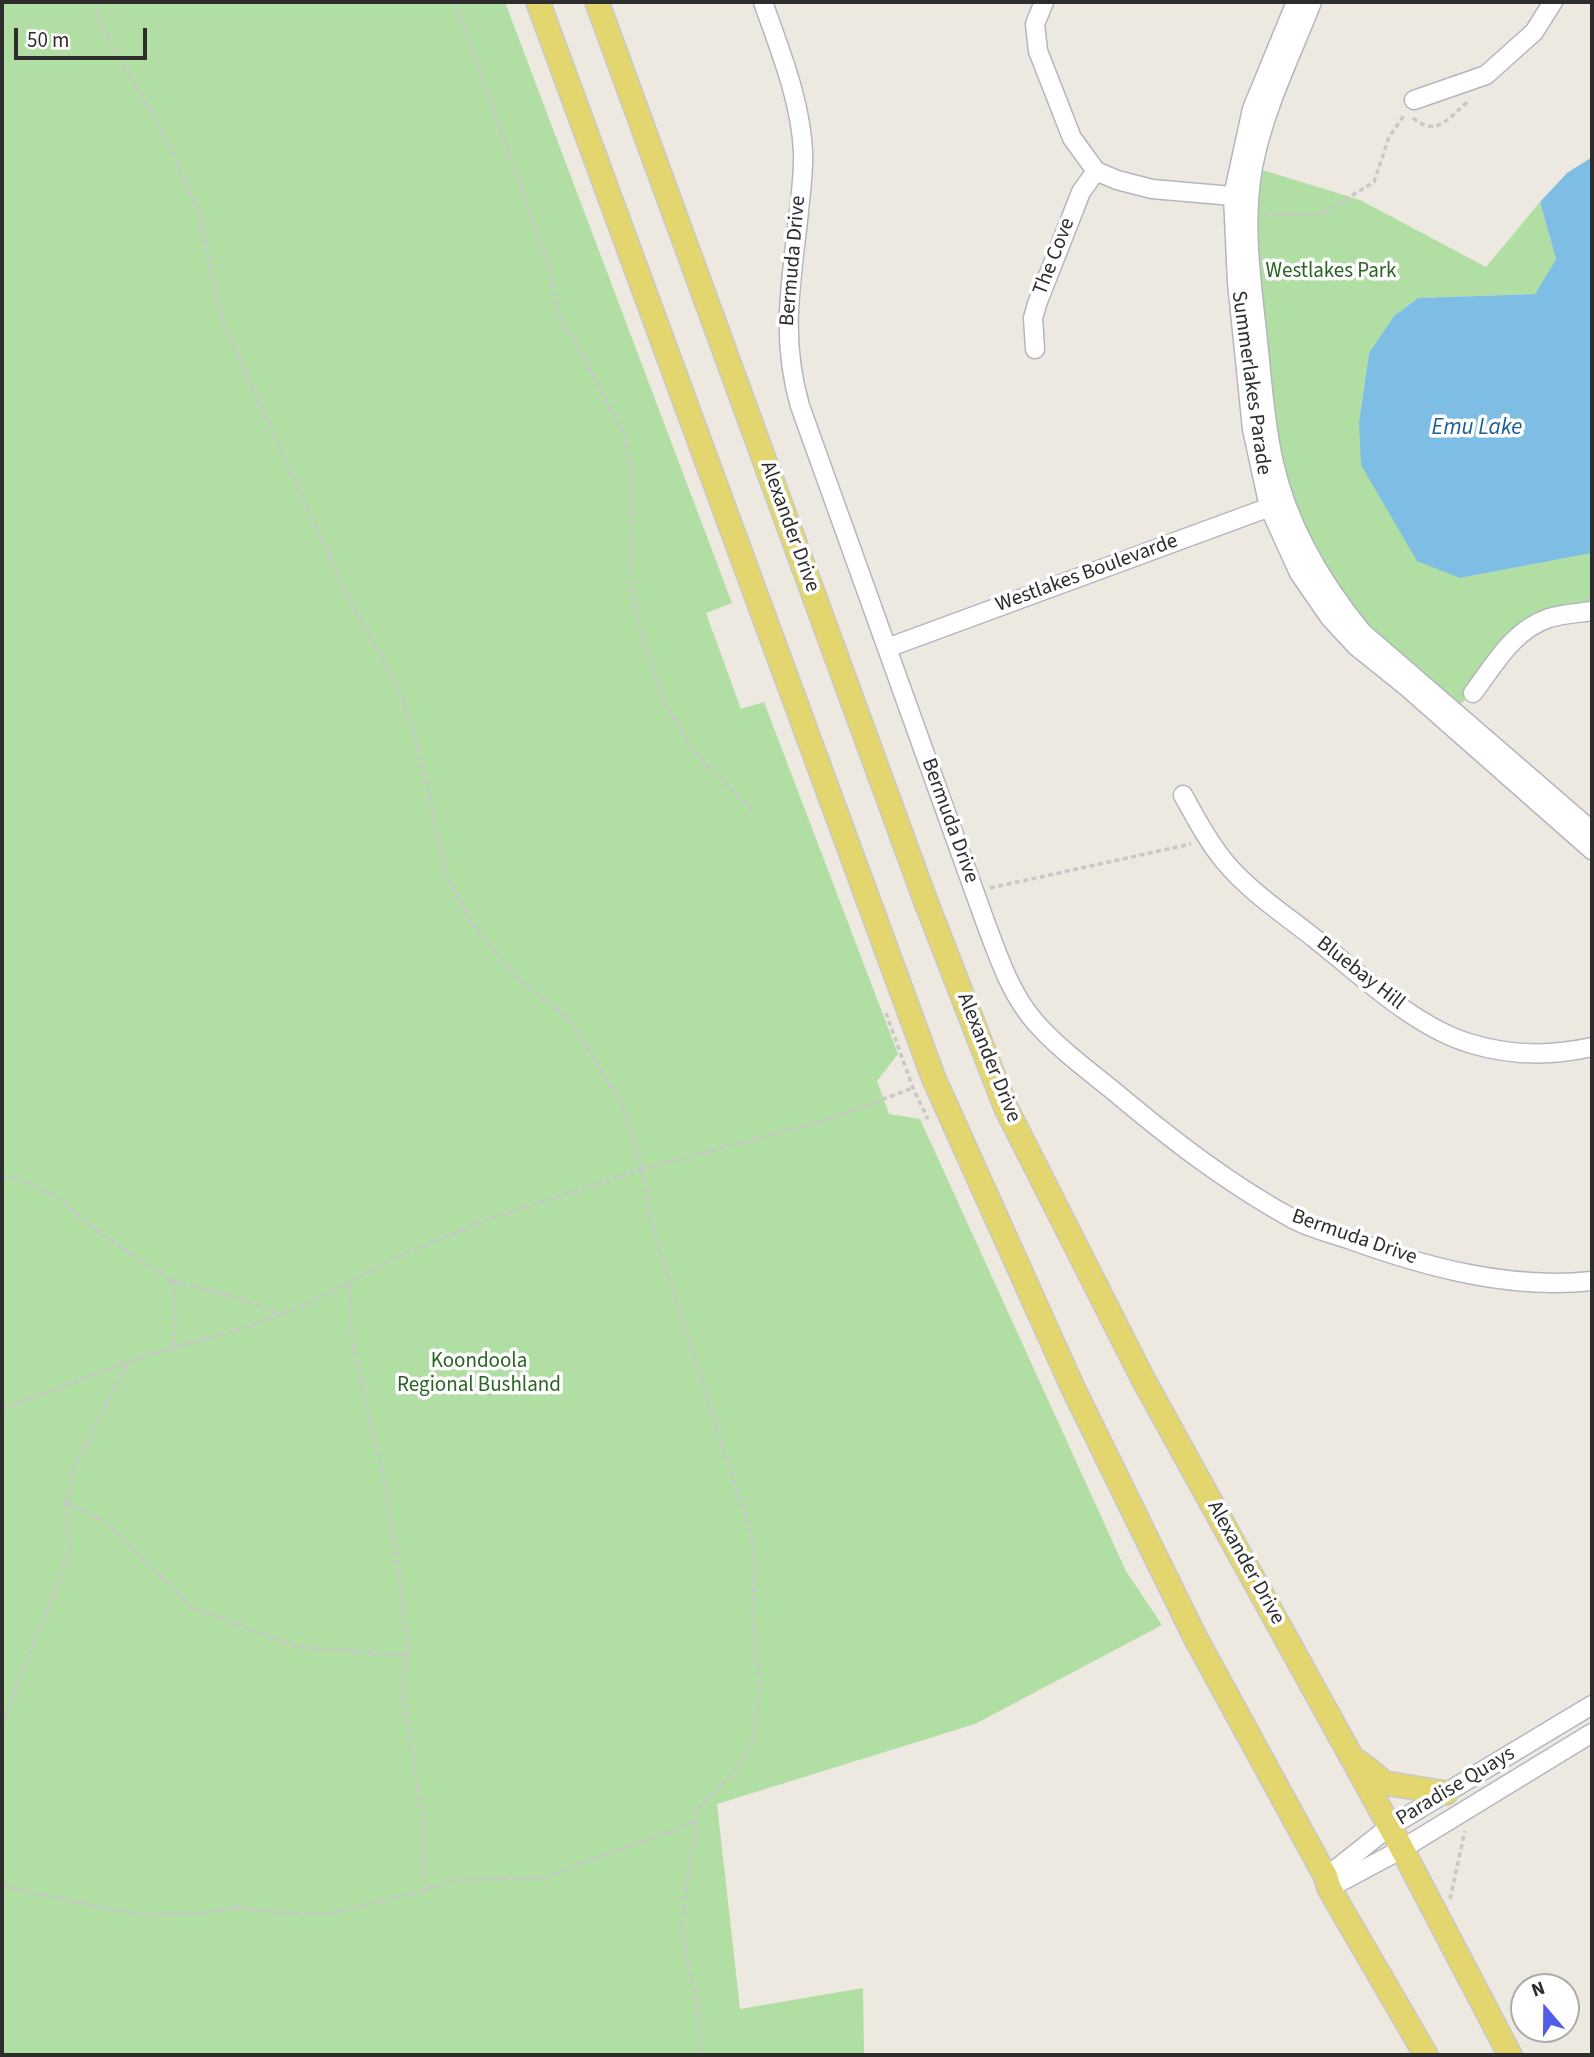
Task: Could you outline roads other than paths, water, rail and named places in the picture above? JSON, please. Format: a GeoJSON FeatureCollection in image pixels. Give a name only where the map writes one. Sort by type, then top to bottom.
{"type":"FeatureCollection","features":[{"type":"Feature","properties":{"kind":"main road"},"geometry":{"type":"LineString","coordinates":[[538,2],[934,1079],[1073,1388],[1195,1637],[1426,2055]]}},
{"type":"Feature","properties":{"kind":"main road","name":"Alexander Drive"},"geometry":{"type":"LineString","coordinates":[[597,2],[926,902],[1006,1108],[1143,1379],[1402,1849],[1510,2055]]}},
{"type":"Feature","properties":{"kind":"main road"},"geometry":{"type":"LineString","coordinates":[[1349,1753],[1385,1783],[1446,1793]]}},
{"type":"Feature","properties":{"kind":"street","name":"Bermuda Drive"},"geometry":{"type":"LineString","coordinates":[[763,2],[793,87],[803,153],[788,303],[787,338],[791,376],[974,891],[1004,969],[1020,1000],[1035,1022],[1058,1045],[1222,1178],[1296,1221],[1380,1251],[1458,1272],[1516,1281],[1592,1281]]}},
{"type":"Feature","properties":{"kind":"street"},"geometry":{"type":"LineString","coordinates":[[1044,2],[1035,24],[1038,51],[1072,138],[1096,171],[1152,189],[1242,197]]}},
{"type":"Feature","properties":{"kind":"street","name":"Summerlakes Parade"},"geometry":{"type":"LineString","coordinates":[[1296,2],[1252,109],[1242,197],[1237,282],[1252,429],[1269,507],[1299,573],[1331,618],[1356,646],[1407,687],[1592,850]]}},
{"type":"Feature","properties":{"kind":"street","name":"Summerlakes Parade"},"geometry":{"type":"LineString","coordinates":[[1312,2],[1286,61],[1242,197],[1267,422],[1275,466],[1316,569],[1362,632],[1592,831]]}},
{"type":"Feature","properties":{"kind":"street"},"geometry":{"type":"LineString","coordinates":[[1414,100],[1486,75],[1534,32],[1553,2]]}},
{"type":"Feature","properties":{"kind":"street","name":"The Cove"},"geometry":{"type":"LineString","coordinates":[[1035,349],[1033,318],[1037,304],[1081,192],[1096,171]]}},
{"type":"Feature","properties":{"kind":"street","name":"Westlakes Boulevarde"},"geometry":{"type":"LineString","coordinates":[[887,648],[1287,501]]}},
{"type":"Feature","properties":{"kind":"street"},"geometry":{"type":"LineString","coordinates":[[1473,693],[1517,635],[1552,617],[1592,611]]}},
{"type":"Feature","properties":{"kind":"street","name":"Bluebay Hill"},"geometry":{"type":"LineString","coordinates":[[1183,795],[1225,863],[1254,890],[1417,1019],[1470,1044],[1523,1054],[1566,1053],[1592,1047]]}},
{"type":"Feature","properties":{"kind":"street","name":"Paradise Quays"},"geometry":{"type":"LineString","coordinates":[[1328,1882],[1389,1827],[1592,1705]]}},
{"type":"Feature","properties":{"kind":"street","name":"Paradise Quays"},"geometry":{"type":"LineString","coordinates":[[1328,1882],[1402,1849],[1592,1733]]}},
{"type":"Feature","properties":{"kind":"water","name":"Emu Lake"},"geometry":{"type":"Polygon","coordinates":[[[1592,157],[1592,553],[1460,578],[1417,561],[1361,465],[1359,422],[1369,353],[1394,316],[1418,298],[1535,294],[1556,259],[1540,202],[1567,173],[1592,157]]]}},
{"type":"Feature","properties":{"kind":"park label","name":"Westlakes Park"},"geometry":{"type":"Point","coordinates":[1331,272]}},
{"type":"Feature","properties":{"kind":"park label","name":"Koondoola Regional Bushland"},"geometry":{"type":"Point","coordinates":[479,1374]}}]}
